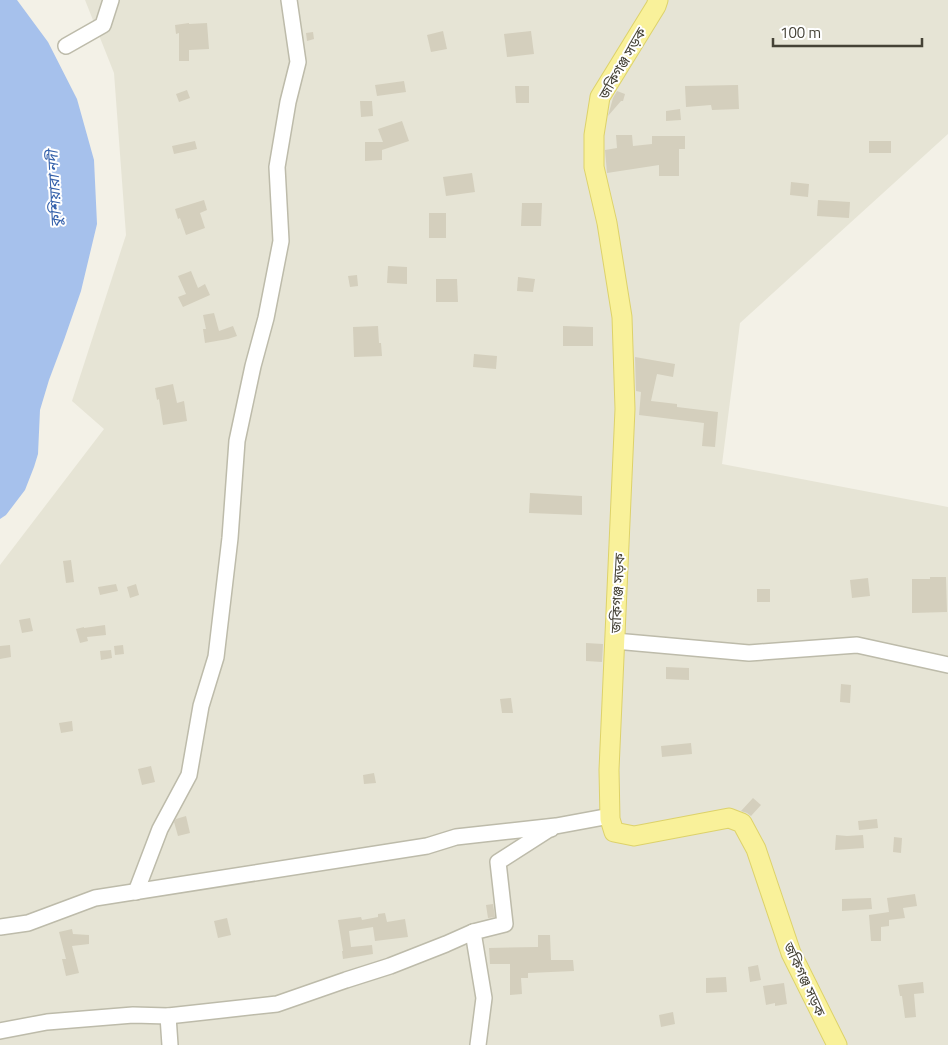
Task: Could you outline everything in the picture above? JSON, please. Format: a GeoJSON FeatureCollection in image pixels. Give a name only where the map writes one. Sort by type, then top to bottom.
{"type":"FeatureCollection","features":[{"type":"Feature","properties":{"kind":"main road","name":"জকিগঞ্জ সড়ক"},"geometry":{"type":"LineString","coordinates":[[658,0],[600,97],[594,135],[594,167],[607,223],[622,317],[625,409],[609,770],[610,818],[614,832],[634,836],[728,818],[742,823],[756,849],[790,953],[837,1045]]}},
{"type":"Feature","properties":{"kind":"street"},"geometry":{"type":"LineString","coordinates":[[66,46],[103,25],[110,0]]}},
{"type":"Feature","properties":{"kind":"street"},"geometry":{"type":"LineString","coordinates":[[136,892],[160,829],[189,775],[201,706],[216,656],[230,538],[237,441],[253,366],[266,318],[280,241],[277,167],[288,102],[298,62],[289,0]]}},
{"type":"Feature","properties":{"kind":"street"},"geometry":{"type":"LineString","coordinates":[[615,641],[749,653],[857,645],[948,665]]}},
{"type":"Feature","properties":{"kind":"street"},"geometry":{"type":"LineString","coordinates":[[0,927],[28,923],[95,898],[427,846],[456,837],[610,818]]}},
{"type":"Feature","properties":{"kind":"street"},"geometry":{"type":"LineString","coordinates":[[0,1032],[48,1022],[133,1015],[168,1016],[278,1004],[390,966],[473,932],[504,924],[498,862],[548,830],[610,818]]}},
{"type":"Feature","properties":{"kind":"street"},"geometry":{"type":"LineString","coordinates":[[473,932],[484,998],[478,1045]]}},
{"type":"Feature","properties":{"kind":"street"},"geometry":{"type":"LineString","coordinates":[[168,1016],[170,1045]]}},
{"type":"Feature","properties":{"kind":"shaded area"},"geometry":{"type":"Polygon","coordinates":[[[85,0],[948,0],[948,134],[740,323],[722,464],[948,507],[948,1045],[0,1045],[0,565],[104,429],[72,401],[126,235],[114,73],[85,0]]]}},
{"type":"Feature","properties":{"kind":"water","name":"কুশিয়ারা নদী"},"geometry":{"type":"Polygon","coordinates":[[[0,0],[17,0],[48,42],[77,99],[94,160],[97,224],[81,291],[40,410],[38,454],[34,467],[25,490],[6,515],[0,519],[0,0]]]}},
{"type":"Feature","properties":{"kind":"building"},"geometry":{"type":"Polygon","coordinates":[[[207,23],[209,49],[189,50],[189,61],[179,61],[179,33],[176,34],[175,25],[207,23]]]}},
{"type":"Feature","properties":{"kind":"building"},"geometry":{"type":"Polygon","coordinates":[[[443,31],[447,49],[431,52],[427,35],[443,31]]]}},
{"type":"Feature","properties":{"kind":"building"},"geometry":{"type":"Polygon","coordinates":[[[531,31],[534,54],[507,57],[504,34],[531,31]]]}},
{"type":"Feature","properties":{"kind":"building"},"geometry":{"type":"Polygon","coordinates":[[[313,32],[314,39],[307,41],[306,33],[313,32]]]}},
{"type":"Feature","properties":{"kind":"building"},"geometry":{"type":"Polygon","coordinates":[[[404,81],[406,92],[377,96],[375,85],[404,81]]]}},
{"type":"Feature","properties":{"kind":"building"},"geometry":{"type":"Polygon","coordinates":[[[738,85],[739,109],[712,110],[711,105],[686,107],[685,86],[738,85]]]}},
{"type":"Feature","properties":{"kind":"building"},"geometry":{"type":"Polygon","coordinates":[[[515,86],[529,86],[529,103],[516,103],[515,86]]]}},
{"type":"Feature","properties":{"kind":"building"},"geometry":{"type":"Polygon","coordinates":[[[187,90],[190,98],[179,102],[176,94],[187,90]]]}},
{"type":"Feature","properties":{"kind":"building"},"geometry":{"type":"Polygon","coordinates":[[[617,91],[625,94],[623,101],[608,116],[613,98],[617,91]]]}},
{"type":"Feature","properties":{"kind":"building"},"geometry":{"type":"Polygon","coordinates":[[[360,101],[372,101],[373,116],[361,117],[360,101]]]}},
{"type":"Feature","properties":{"kind":"building"},"geometry":{"type":"Polygon","coordinates":[[[680,109],[681,120],[666,121],[666,111],[680,109]]]}},
{"type":"Feature","properties":{"kind":"building"},"geometry":{"type":"Polygon","coordinates":[[[402,121],[409,141],[382,150],[382,160],[365,161],[365,142],[383,142],[378,129],[402,121]]]}},
{"type":"Feature","properties":{"kind":"building"},"geometry":{"type":"Polygon","coordinates":[[[616,135],[632,135],[633,146],[652,144],[652,136],[685,136],[685,149],[679,149],[679,176],[659,176],[659,165],[607,173],[605,150],[617,148],[616,135]]]}},
{"type":"Feature","properties":{"kind":"building"},"geometry":{"type":"Polygon","coordinates":[[[195,141],[197,149],[174,154],[172,146],[195,141]]]}},
{"type":"Feature","properties":{"kind":"building"},"geometry":{"type":"Polygon","coordinates":[[[869,141],[891,141],[891,153],[869,153],[869,141]]]}},
{"type":"Feature","properties":{"kind":"building"},"geometry":{"type":"Polygon","coordinates":[[[472,173],[475,192],[446,196],[443,177],[472,173]]]}},
{"type":"Feature","properties":{"kind":"building"},"geometry":{"type":"Polygon","coordinates":[[[791,182],[809,184],[808,197],[790,195],[791,182]]]}},
{"type":"Feature","properties":{"kind":"building"},"geometry":{"type":"Polygon","coordinates":[[[204,200],[207,210],[200,213],[205,228],[186,235],[175,209],[204,200]]]}},
{"type":"Feature","properties":{"kind":"building"},"geometry":{"type":"Polygon","coordinates":[[[818,200],[850,202],[849,218],[817,216],[818,200]]]}},
{"type":"Feature","properties":{"kind":"building"},"geometry":{"type":"Polygon","coordinates":[[[522,203],[542,203],[541,226],[521,226],[522,203]]]}},
{"type":"Feature","properties":{"kind":"building"},"geometry":{"type":"Polygon","coordinates":[[[429,213],[446,213],[446,238],[429,238],[429,213]]]}},
{"type":"Feature","properties":{"kind":"building"},"geometry":{"type":"Polygon","coordinates":[[[388,266],[407,267],[407,284],[387,283],[388,266]]]}},
{"type":"Feature","properties":{"kind":"building"},"geometry":{"type":"Polygon","coordinates":[[[191,271],[198,288],[205,284],[210,295],[183,307],[178,297],[186,294],[178,276],[191,271]]]}},
{"type":"Feature","properties":{"kind":"building"},"geometry":{"type":"Polygon","coordinates":[[[357,275],[358,286],[350,287],[348,276],[357,275]]]}},
{"type":"Feature","properties":{"kind":"building"},"geometry":{"type":"Polygon","coordinates":[[[518,277],[535,279],[533,292],[517,291],[518,277]]]}},
{"type":"Feature","properties":{"kind":"building"},"geometry":{"type":"Polygon","coordinates":[[[436,279],[457,279],[458,302],[436,302],[436,279]]]}},
{"type":"Feature","properties":{"kind":"building"},"geometry":{"type":"Polygon","coordinates":[[[214,313],[219,331],[233,326],[237,336],[205,343],[203,329],[206,329],[203,315],[214,313]]]}},
{"type":"Feature","properties":{"kind":"building"},"geometry":{"type":"Polygon","coordinates":[[[378,326],[382,356],[354,357],[353,327],[378,326]]]}},
{"type":"Feature","properties":{"kind":"building"},"geometry":{"type":"Polygon","coordinates":[[[563,326],[593,327],[593,346],[563,346],[563,326]]]}},
{"type":"Feature","properties":{"kind":"building"},"geometry":{"type":"Polygon","coordinates":[[[474,354],[497,356],[496,369],[473,367],[474,354]]]}},
{"type":"Feature","properties":{"kind":"building"},"geometry":{"type":"Polygon","coordinates":[[[635,357],[675,364],[673,377],[657,374],[651,401],[677,404],[677,407],[718,412],[715,447],[702,446],[704,423],[639,415],[641,392],[636,391],[635,357]]]}},
{"type":"Feature","properties":{"kind":"building"},"geometry":{"type":"Polygon","coordinates":[[[173,384],[177,403],[184,401],[187,421],[163,425],[159,399],[157,400],[155,388],[173,384]]]}},
{"type":"Feature","properties":{"kind":"building"},"geometry":{"type":"Polygon","coordinates":[[[530,493],[582,496],[582,515],[529,513],[530,493]]]}},
{"type":"Feature","properties":{"kind":"building"},"geometry":{"type":"Polygon","coordinates":[[[71,560],[74,582],[66,583],[63,561],[71,560]]]}},
{"type":"Feature","properties":{"kind":"building"},"geometry":{"type":"Polygon","coordinates":[[[930,577],[946,577],[947,612],[912,613],[912,579],[930,579],[930,577]]]}},
{"type":"Feature","properties":{"kind":"building"},"geometry":{"type":"Polygon","coordinates":[[[868,578],[870,596],[852,598],[850,580],[868,578]]]}},
{"type":"Feature","properties":{"kind":"building"},"geometry":{"type":"Polygon","coordinates":[[[116,584],[118,591],[100,595],[98,587],[116,584]]]}},
{"type":"Feature","properties":{"kind":"building"},"geometry":{"type":"Polygon","coordinates":[[[136,584],[139,595],[130,598],[127,587],[136,584]]]}},
{"type":"Feature","properties":{"kind":"building"},"geometry":{"type":"Polygon","coordinates":[[[757,589],[770,589],[770,602],[757,602],[757,589]]]}},
{"type":"Feature","properties":{"kind":"building"},"geometry":{"type":"Polygon","coordinates":[[[30,618],[33,631],[22,633],[19,620],[30,618]]]}},
{"type":"Feature","properties":{"kind":"building"},"geometry":{"type":"Polygon","coordinates":[[[105,625],[106,635],[87,637],[88,641],[80,643],[76,629],[105,625]]]}},
{"type":"Feature","properties":{"kind":"building"},"geometry":{"type":"Polygon","coordinates":[[[586,643],[603,644],[602,662],[586,661],[586,643]]]}},
{"type":"Feature","properties":{"kind":"building"},"geometry":{"type":"Polygon","coordinates":[[[10,645],[11,657],[0,659],[0,646],[10,645]]]}},
{"type":"Feature","properties":{"kind":"building"},"geometry":{"type":"Polygon","coordinates":[[[123,645],[124,654],[115,655],[114,646],[123,645]]]}},
{"type":"Feature","properties":{"kind":"building"},"geometry":{"type":"Polygon","coordinates":[[[111,650],[112,658],[101,660],[100,651],[111,650]]]}},
{"type":"Feature","properties":{"kind":"building"},"geometry":{"type":"Polygon","coordinates":[[[666,667],[689,668],[689,680],[666,679],[666,667]]]}},
{"type":"Feature","properties":{"kind":"building"},"geometry":{"type":"Polygon","coordinates":[[[841,684],[851,685],[850,703],[840,702],[841,684]]]}},
{"type":"Feature","properties":{"kind":"building"},"geometry":{"type":"Polygon","coordinates":[[[511,698],[513,713],[502,713],[500,699],[511,698]]]}},
{"type":"Feature","properties":{"kind":"building"},"geometry":{"type":"Polygon","coordinates":[[[72,721],[73,731],[61,733],[59,723],[72,721]]]}},
{"type":"Feature","properties":{"kind":"building"},"geometry":{"type":"Polygon","coordinates":[[[691,743],[692,754],[662,757],[661,746],[691,743]]]}},
{"type":"Feature","properties":{"kind":"building"},"geometry":{"type":"Polygon","coordinates":[[[151,766],[155,782],[142,785],[138,769],[151,766]]]}},
{"type":"Feature","properties":{"kind":"building"},"geometry":{"type":"Polygon","coordinates":[[[374,773],[376,783],[364,784],[363,775],[374,773]]]}},
{"type":"Feature","properties":{"kind":"building"},"geometry":{"type":"Polygon","coordinates":[[[753,798],[761,805],[751,816],[741,811],[753,798]]]}},
{"type":"Feature","properties":{"kind":"building"},"geometry":{"type":"Polygon","coordinates":[[[186,816],[190,833],[178,836],[174,822],[176,819],[186,816]]]}},
{"type":"Feature","properties":{"kind":"building"},"geometry":{"type":"Polygon","coordinates":[[[877,819],[878,828],[859,830],[858,821],[877,819]]]}},
{"type":"Feature","properties":{"kind":"building"},"geometry":{"type":"Polygon","coordinates":[[[836,835],[863,835],[864,848],[835,850],[836,835]]]}},
{"type":"Feature","properties":{"kind":"building"},"geometry":{"type":"Polygon","coordinates":[[[894,837],[902,838],[901,853],[893,852],[894,837]]]}},
{"type":"Feature","properties":{"kind":"building"},"geometry":{"type":"Polygon","coordinates":[[[915,894],[917,906],[903,908],[905,918],[889,920],[889,926],[881,927],[881,941],[871,941],[869,915],[889,912],[887,898],[915,894]]]}},
{"type":"Feature","properties":{"kind":"building"},"geometry":{"type":"Polygon","coordinates":[[[871,898],[872,909],[842,911],[842,899],[871,898]]]}},
{"type":"Feature","properties":{"kind":"building"},"geometry":{"type":"Polygon","coordinates":[[[493,904],[495,917],[488,918],[486,905],[493,904]]]}},
{"type":"Feature","properties":{"kind":"building"},"geometry":{"type":"Polygon","coordinates":[[[385,913],[387,922],[405,919],[408,937],[375,941],[373,927],[349,931],[351,947],[372,945],[373,954],[343,959],[338,920],[361,917],[362,920],[378,917],[378,914],[385,913]]]}},
{"type":"Feature","properties":{"kind":"building"},"geometry":{"type":"Polygon","coordinates":[[[227,918],[231,935],[218,938],[214,921],[227,918]]]}},
{"type":"Feature","properties":{"kind":"building"},"geometry":{"type":"Polygon","coordinates":[[[72,929],[73,934],[89,935],[89,944],[72,946],[79,973],[66,976],[62,959],[66,959],[59,932],[72,929]]]}},
{"type":"Feature","properties":{"kind":"building"},"geometry":{"type":"Polygon","coordinates":[[[538,935],[550,935],[551,960],[573,960],[574,971],[528,973],[528,978],[521,978],[522,994],[510,995],[510,964],[490,964],[489,948],[538,947],[538,935]]]}},
{"type":"Feature","properties":{"kind":"building"},"geometry":{"type":"Polygon","coordinates":[[[758,965],[761,980],[750,982],[748,967],[758,965]]]}},
{"type":"Feature","properties":{"kind":"building"},"geometry":{"type":"Polygon","coordinates":[[[726,977],[727,992],[706,993],[706,978],[726,977]]]}},
{"type":"Feature","properties":{"kind":"building"},"geometry":{"type":"Polygon","coordinates":[[[923,982],[924,993],[914,994],[916,1017],[905,1018],[902,996],[900,996],[898,985],[923,982]]]}},
{"type":"Feature","properties":{"kind":"building"},"geometry":{"type":"Polygon","coordinates":[[[784,983],[787,1004],[775,1006],[775,1003],[766,1005],[763,986],[784,983]]]}},
{"type":"Feature","properties":{"kind":"building"},"geometry":{"type":"Polygon","coordinates":[[[673,1012],[675,1024],[661,1027],[659,1015],[673,1012]]]}}]}
